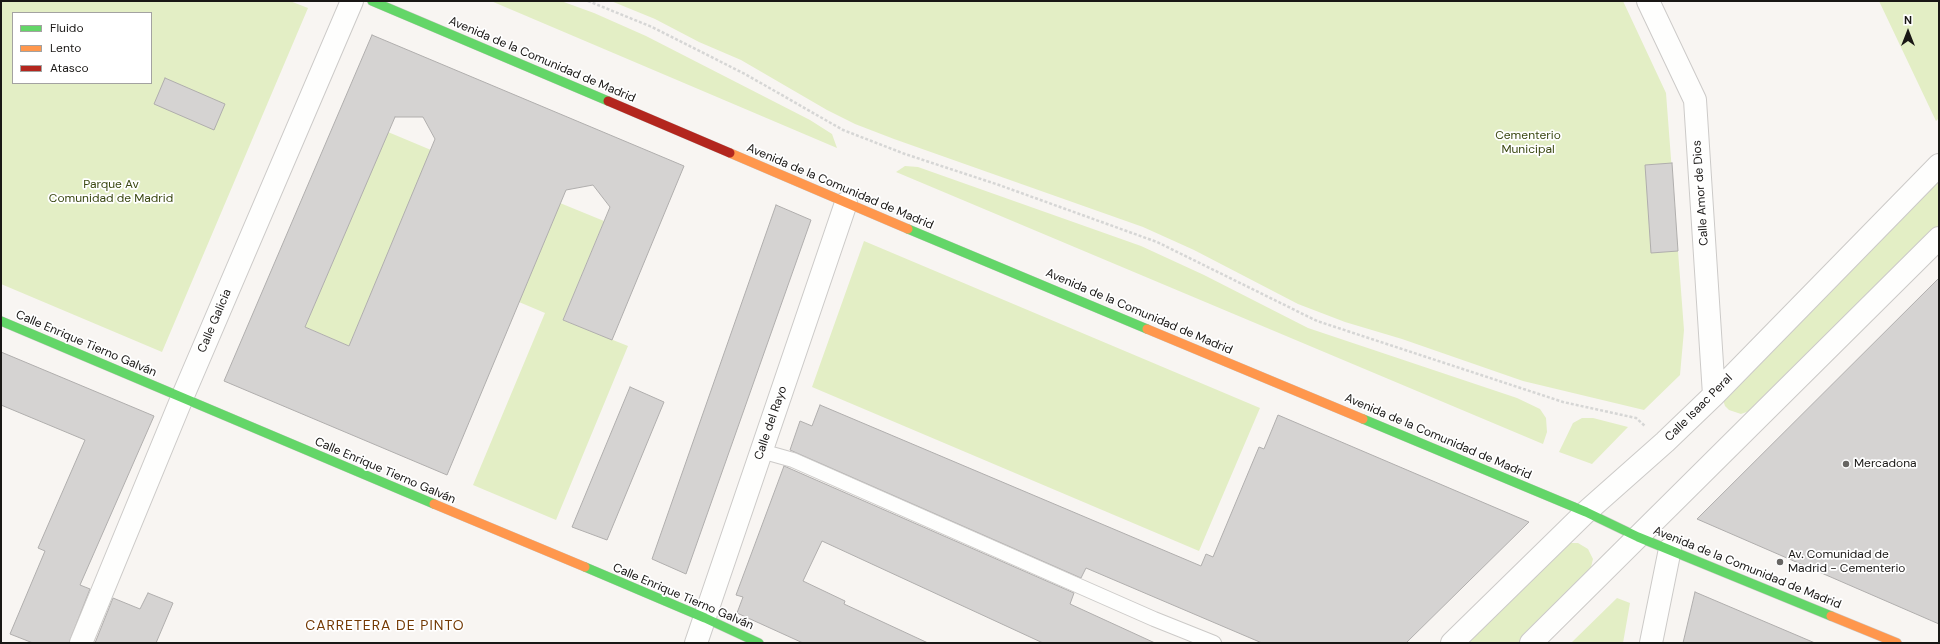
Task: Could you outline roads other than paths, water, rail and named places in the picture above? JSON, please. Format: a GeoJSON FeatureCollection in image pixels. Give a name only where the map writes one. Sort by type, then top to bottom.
{"type":"FeatureCollection","features":[{"type":"Feature","properties":{"kind":"street","name":"Calle Galicia"},"geometry":{"type":"LineString","coordinates":[[81,643],[182,398],[352,1]]}},
{"type":"Feature","properties":{"kind":"street","name":"Avenida de la Comunidad de Madrid"},"geometry":{"type":"LineString","coordinates":[[372,1],[846,203],[1586,512],[1638,537],[1897,643]]}},
{"type":"Feature","properties":{"kind":"street","name":"Calle Amor de Dios"},"geometry":{"type":"LineString","coordinates":[[1648,1],[1695,100],[1714,395]]}},
{"type":"Feature","properties":{"kind":"street","name":"Calle Isaac Peral"},"geometry":{"type":"LineString","coordinates":[[1452,643],[1586,512],[1665,442],[1714,395],[1939,164]]}},
{"type":"Feature","properties":{"kind":"street","name":"Calle del Rayo"},"geometry":{"type":"LineString","coordinates":[[696,643],[846,203]]}},
{"type":"Feature","properties":{"kind":"street"},"geometry":{"type":"LineString","coordinates":[[1531,643],[1939,238]]}},
{"type":"Feature","properties":{"kind":"street","name":"Calle Enrique Tierno Galván"},"geometry":{"type":"LineString","coordinates":[[1,321],[705,618],[759,643]]}},
{"type":"Feature","properties":{"kind":"street"},"geometry":{"type":"LineString","coordinates":[[1651,643],[1670,550]]}},
{"type":"Feature","properties":{"kind":"lane"},"geometry":{"type":"LineString","coordinates":[[761,451],[793,460],[1147,616],[1214,643]]}},
{"type":"Feature","properties":{"kind":"place","name":"Mercadona"},"geometry":{"type":"Point","coordinates":[1846,464]}},
{"type":"Feature","properties":{"kind":"place","name":"Av. Comunidad de Madrid - Cementerio"},"geometry":{"type":"Point","coordinates":[1780,562]}},
{"type":"Feature","properties":{"kind":"district","name":"CARRETERA DE PINTO"},"geometry":{"type":"Point","coordinates":[385,626]}},
{"type":"Feature","properties":{"kind":"park label","name":"Cementerio Municipal"},"geometry":{"type":"Point","coordinates":[1528,143]}},
{"type":"Feature","properties":{"kind":"park label","name":"Parque Av Comunidad de Madrid"},"geometry":{"type":"Point","coordinates":[111,192]}}]}
